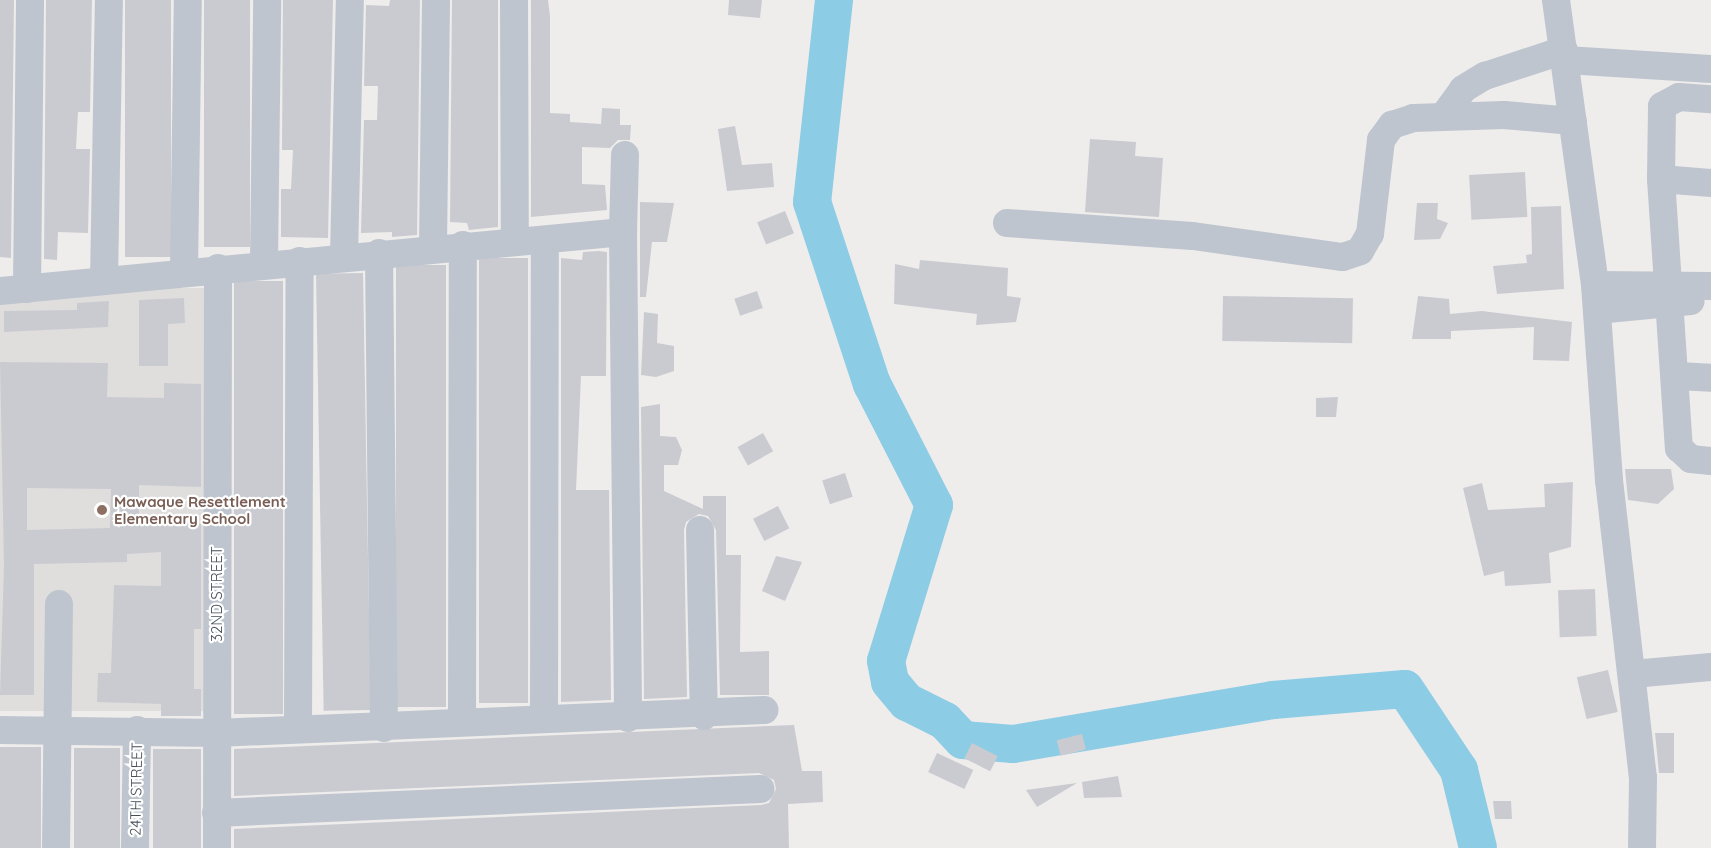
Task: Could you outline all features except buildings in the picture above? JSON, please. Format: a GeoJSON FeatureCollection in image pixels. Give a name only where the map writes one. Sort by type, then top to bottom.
{"type":"FeatureCollection","features":[{"type":"Feature","properties":{"kind":"street"},"geometry":{"type":"LineString","coordinates":[[30,0],[14,290],[264,263],[622,232]]}},
{"type":"Feature","properties":{"kind":"street"},"geometry":{"type":"LineString","coordinates":[[104,280],[109,0]]}},
{"type":"Feature","properties":{"kind":"street"},"geometry":{"type":"LineString","coordinates":[[184,273],[188,0]]}},
{"type":"Feature","properties":{"kind":"street"},"geometry":{"type":"LineString","coordinates":[[264,263],[267,0]]}},
{"type":"Feature","properties":{"kind":"street"},"geometry":{"type":"LineString","coordinates":[[344,257],[350,0]]}},
{"type":"Feature","properties":{"kind":"street"},"geometry":{"type":"LineString","coordinates":[[433,247],[436,0]]}},
{"type":"Feature","properties":{"kind":"street"},"geometry":{"type":"LineString","coordinates":[[514,0],[515,240]]}},
{"type":"Feature","properties":{"kind":"street"},"geometry":{"type":"LineString","coordinates":[[1556,0],[1596,297],[1609,480],[1633,674],[1643,778],[1642,848]]}},
{"type":"Feature","properties":{"kind":"street"},"geometry":{"type":"LineString","coordinates":[[1443,117],[1463,88],[1485,76],[1565,55],[1711,69]]}},
{"type":"Feature","properties":{"kind":"street"},"geometry":{"type":"LineString","coordinates":[[1711,99],[1679,97],[1662,106],[1661,179],[1678,376],[1679,448],[1691,459],[1711,461]]}},
{"type":"Feature","properties":{"kind":"street"},"geometry":{"type":"LineString","coordinates":[[1007,223],[1192,236],[1343,257],[1360,251],[1370,234],[1381,140],[1392,125],[1443,117],[1573,121]]}},
{"type":"Feature","properties":{"kind":"street"},"geometry":{"type":"LineString","coordinates":[[625,155],[622,232],[628,718]]}},
{"type":"Feature","properties":{"kind":"street"},"geometry":{"type":"LineString","coordinates":[[1661,179],[1711,183]]}},
{"type":"Feature","properties":{"kind":"street"},"geometry":{"type":"LineString","coordinates":[[544,719],[546,240]]}},
{"type":"Feature","properties":{"kind":"street"},"geometry":{"type":"LineString","coordinates":[[462,721],[463,245]]}},
{"type":"Feature","properties":{"kind":"street"},"geometry":{"type":"LineString","coordinates":[[379,253],[384,728]]}},
{"type":"Feature","properties":{"kind":"street"},"geometry":{"type":"LineString","coordinates":[[298,726],[300,261]]}},
{"type":"Feature","properties":{"kind":"street","name":"32ND STREET"},"geometry":{"type":"LineString","coordinates":[[217,848],[218,268]]}},
{"type":"Feature","properties":{"kind":"street"},"geometry":{"type":"LineString","coordinates":[[1596,297],[1672,292],[1711,286]]}},
{"type":"Feature","properties":{"kind":"street"},"geometry":{"type":"LineString","coordinates":[[1672,292],[1711,302]]}},
{"type":"Feature","properties":{"kind":"street"},"geometry":{"type":"LineString","coordinates":[[1678,376],[1711,378]]}},
{"type":"Feature","properties":{"kind":"street"},"geometry":{"type":"LineString","coordinates":[[700,530],[704,716]]}},
{"type":"Feature","properties":{"kind":"street"},"geometry":{"type":"LineString","coordinates":[[56,848],[59,604]]}},
{"type":"Feature","properties":{"kind":"street"},"geometry":{"type":"LineString","coordinates":[[1633,674],[1711,667]]}},
{"type":"Feature","properties":{"kind":"street"},"geometry":{"type":"LineString","coordinates":[[0,730],[137,730],[216,733],[298,726],[384,728],[462,721],[704,716],[765,710]]}},
{"type":"Feature","properties":{"kind":"street","name":"24TH STREET"},"geometry":{"type":"LineString","coordinates":[[135,848],[137,730]]}},
{"type":"Feature","properties":{"kind":"street"},"geometry":{"type":"LineString","coordinates":[[216,813],[760,789]]}},
{"type":"Feature","properties":{"kind":"shaded area","name":"Mawaque Resettlement Elementary School"},"geometry":{"type":"Polygon","coordinates":[[[0,288],[204,288],[204,711],[0,711],[0,288]]]}},
{"type":"Feature","properties":{"kind":"waterway"},"geometry":{"type":"LineString","coordinates":[[834,0],[812,202],[872,384],[934,505],[886,661],[890,682],[907,702],[945,721],[963,740],[1013,744],[1273,700],[1405,689],[1459,770],[1478,848]]}},
{"type":"Feature","properties":{"kind":"place","name":"Mawaque Resettlement Elementary School"},"geometry":{"type":"Point","coordinates":[102,510]}}]}
